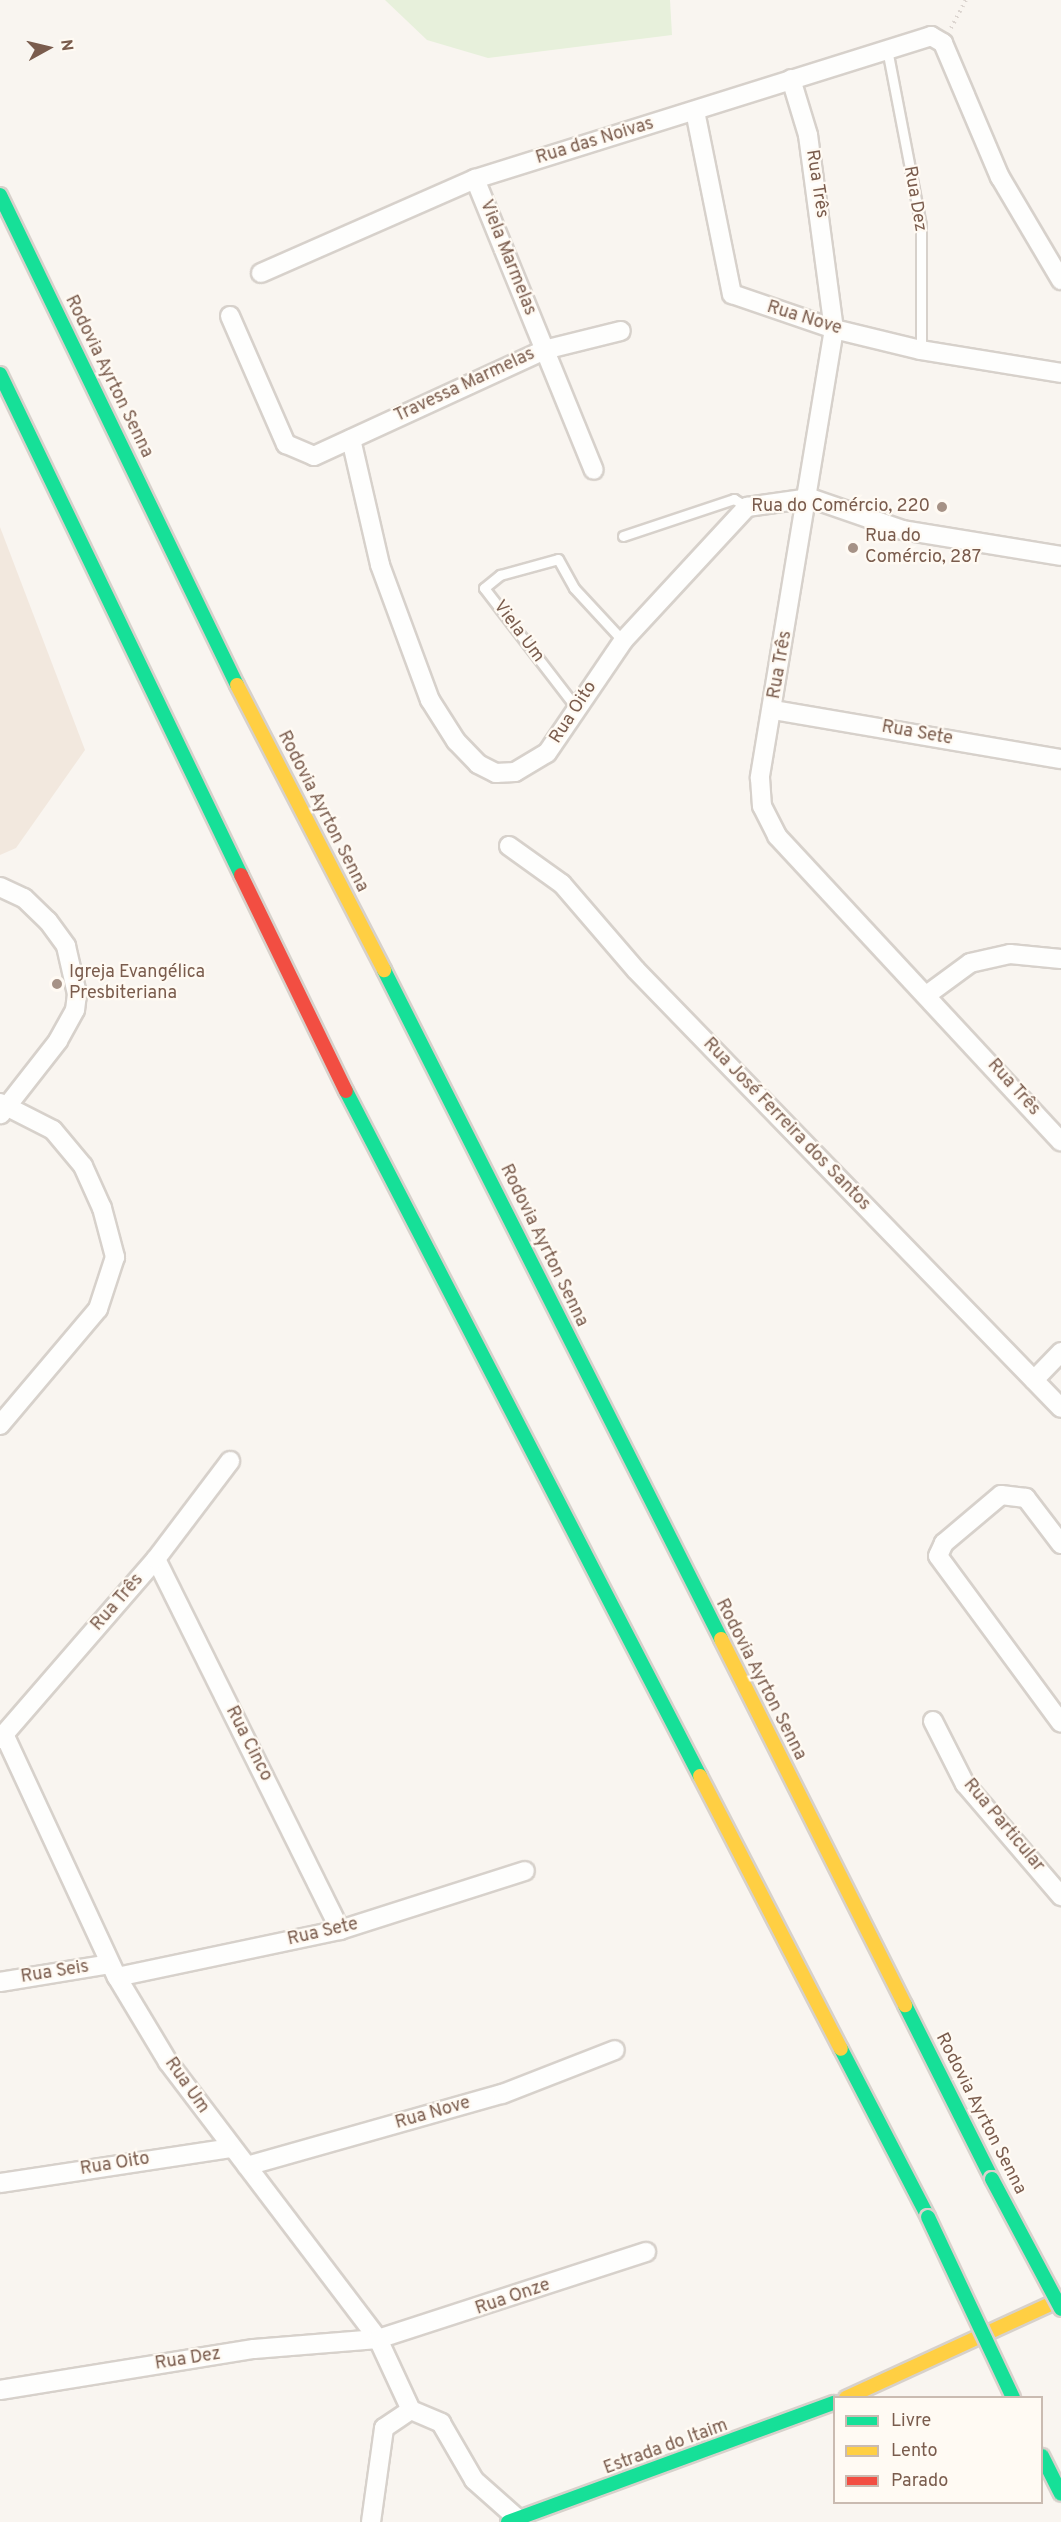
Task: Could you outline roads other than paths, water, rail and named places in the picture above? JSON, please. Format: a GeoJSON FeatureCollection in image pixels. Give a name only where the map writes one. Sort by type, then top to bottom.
{"type":"FeatureCollection","features":[{"type":"Feature","properties":{"kind":"main road","name":"Rodovia Ayrton Senna"},"geometry":{"type":"LineString","coordinates":[[0,195],[204,622],[426,1051],[992,2178],[1061,2309]]}},
{"type":"Feature","properties":{"kind":"main road"},"geometry":{"type":"LineString","coordinates":[[0,374],[101,578],[329,1057],[928,2217],[1013,2396]]}},
{"type":"Feature","properties":{"kind":"main road"},"geometry":{"type":"LineString","coordinates":[[26,467],[101,578]]}},
{"type":"Feature","properties":{"kind":"main road"},"geometry":{"type":"LineString","coordinates":[[848,2396],[1061,2299]]}},
{"type":"Feature","properties":{"kind":"main road","name":"Estrada do Itaim"},"geometry":{"type":"LineString","coordinates":[[514,2521],[833,2403]]}},
{"type":"Feature","properties":{"kind":"main road"},"geometry":{"type":"LineString","coordinates":[[1043,2460],[1061,2494]]}},
{"type":"Feature","properties":{"kind":"street","name":"Rua das Noivas"},"geometry":{"type":"LineString","coordinates":[[261,273],[475,179],[886,49],[941,40],[999,177],[1061,280]]}},
{"type":"Feature","properties":{"kind":"street","name":"Rua Três"},"geometry":{"type":"LineString","coordinates":[[791,79],[808,135],[834,329],[810,498],[760,778],[762,806],[777,836],[928,994],[1061,1142]]}},
{"type":"Feature","properties":{"kind":"street","name":"Rua Nove"},"geometry":{"type":"LineString","coordinates":[[695,111],[732,294],[834,329],[921,350],[1061,373]]}},
{"type":"Feature","properties":{"kind":"street","name":"Viela Marmelas"},"geometry":{"type":"LineString","coordinates":[[475,179],[594,470]]}},
{"type":"Feature","properties":{"kind":"street","name":"Travessa Marmelas"},"geometry":{"type":"LineString","coordinates":[[230,315],[286,444],[314,456],[544,350],[621,330]]}},
{"type":"Feature","properties":{"kind":"street","name":"Rua Oito"},"geometry":{"type":"LineString","coordinates":[[351,439],[380,565],[430,700],[456,741],[478,764],[496,773],[515,772],[547,753],[623,641],[747,507]]}},
{"type":"Feature","properties":{"kind":"street"},"geometry":{"type":"LineString","coordinates":[[747,507],[810,498],[903,530],[1061,556]]}},
{"type":"Feature","properties":{"kind":"street","name":"Rua Sete"},"geometry":{"type":"LineString","coordinates":[[773,710],[1061,759]]}},
{"type":"Feature","properties":{"kind":"street","name":"Rua José Ferreira dos Santos"},"geometry":{"type":"LineString","coordinates":[[509,846],[562,884],[636,970],[1061,1408]]}},
{"type":"Feature","properties":{"kind":"street"},"geometry":{"type":"LineString","coordinates":[[0,887],[24,898],[48,921],[66,946],[77,994],[75,1010],[58,1041],[3,1108],[53,1130],[83,1166],[105,1216],[115,1270],[98,1309],[0,1425]]}},
{"type":"Feature","properties":{"kind":"street"},"geometry":{"type":"LineString","coordinates":[[928,994],[970,963],[1010,954],[1061,959]]}},
{"type":"Feature","properties":{"kind":"street"},"geometry":{"type":"LineString","coordinates":[[1034,1380],[1061,1352]]}},
{"type":"Feature","properties":{"kind":"street","name":"Rua Três"},"geometry":{"type":"LineString","coordinates":[[2,1737],[156,1559],[230,1461]]}},
{"type":"Feature","properties":{"kind":"street"},"geometry":{"type":"LineString","coordinates":[[1061,1544],[1026,1498],[1000,1494],[944,1543],[938,1556],[941,1568],[1061,1723]]}},
{"type":"Feature","properties":{"kind":"street","name":"Rua Cinco"},"geometry":{"type":"LineString","coordinates":[[156,1559],[340,1930]]}},
{"type":"Feature","properties":{"kind":"street","name":"Rua Particular"},"geometry":{"type":"LineString","coordinates":[[933,1721],[965,1784],[1061,1896]]}},
{"type":"Feature","properties":{"kind":"street","name":"Rua Um"},"geometry":{"type":"LineString","coordinates":[[2,1737],[114,1971],[231,2148],[378,2338],[411,2410]]}},
{"type":"Feature","properties":{"kind":"street","name":"Rua Sete"},"geometry":{"type":"LineString","coordinates":[[114,1971],[340,1930],[525,1871]]}},
{"type":"Feature","properties":{"kind":"street","name":"Rua Seis"},"geometry":{"type":"LineString","coordinates":[[0,1982],[114,1971]]}},
{"type":"Feature","properties":{"kind":"street","name":"Rua Nove"},"geometry":{"type":"LineString","coordinates":[[247,2166],[502,2094],[615,2050]]}},
{"type":"Feature","properties":{"kind":"street","name":"Rua Oito"},"geometry":{"type":"LineString","coordinates":[[0,2183],[231,2148]]}},
{"type":"Feature","properties":{"kind":"street","name":"Rua Onze"},"geometry":{"type":"LineString","coordinates":[[378,2338],[646,2252]]}},
{"type":"Feature","properties":{"kind":"street","name":"Rua Dez"},"geometry":{"type":"LineString","coordinates":[[0,2390],[254,2349],[378,2338]]}},
{"type":"Feature","properties":{"kind":"street"},"geometry":{"type":"LineString","coordinates":[[371,2522],[384,2428],[411,2410],[441,2423],[474,2480],[514,2521]]}},
{"type":"Feature","properties":{"kind":"lane","name":"Rua Dez"},"geometry":{"type":"LineString","coordinates":[[886,49],[921,225],[921,350]]}},
{"type":"Feature","properties":{"kind":"lane"},"geometry":{"type":"LineString","coordinates":[[623,536],[734,499],[747,507]]}},
{"type":"Feature","properties":{"kind":"lane","name":"Viela Um"},"geometry":{"type":"LineString","coordinates":[[578,710],[484,588],[500,574],[558,559],[574,588],[623,641]]}},
{"type":"Feature","properties":{"kind":"place","name":"Rua do Comércio, 220"},"geometry":{"type":"Point","coordinates":[942,507]}},
{"type":"Feature","properties":{"kind":"place","name":"Rua do Comércio, 287"},"geometry":{"type":"Point","coordinates":[853,548]}},
{"type":"Feature","properties":{"kind":"place","name":"Igreja Evangélica Presbiteriana"},"geometry":{"type":"Point","coordinates":[57,984]}}]}
